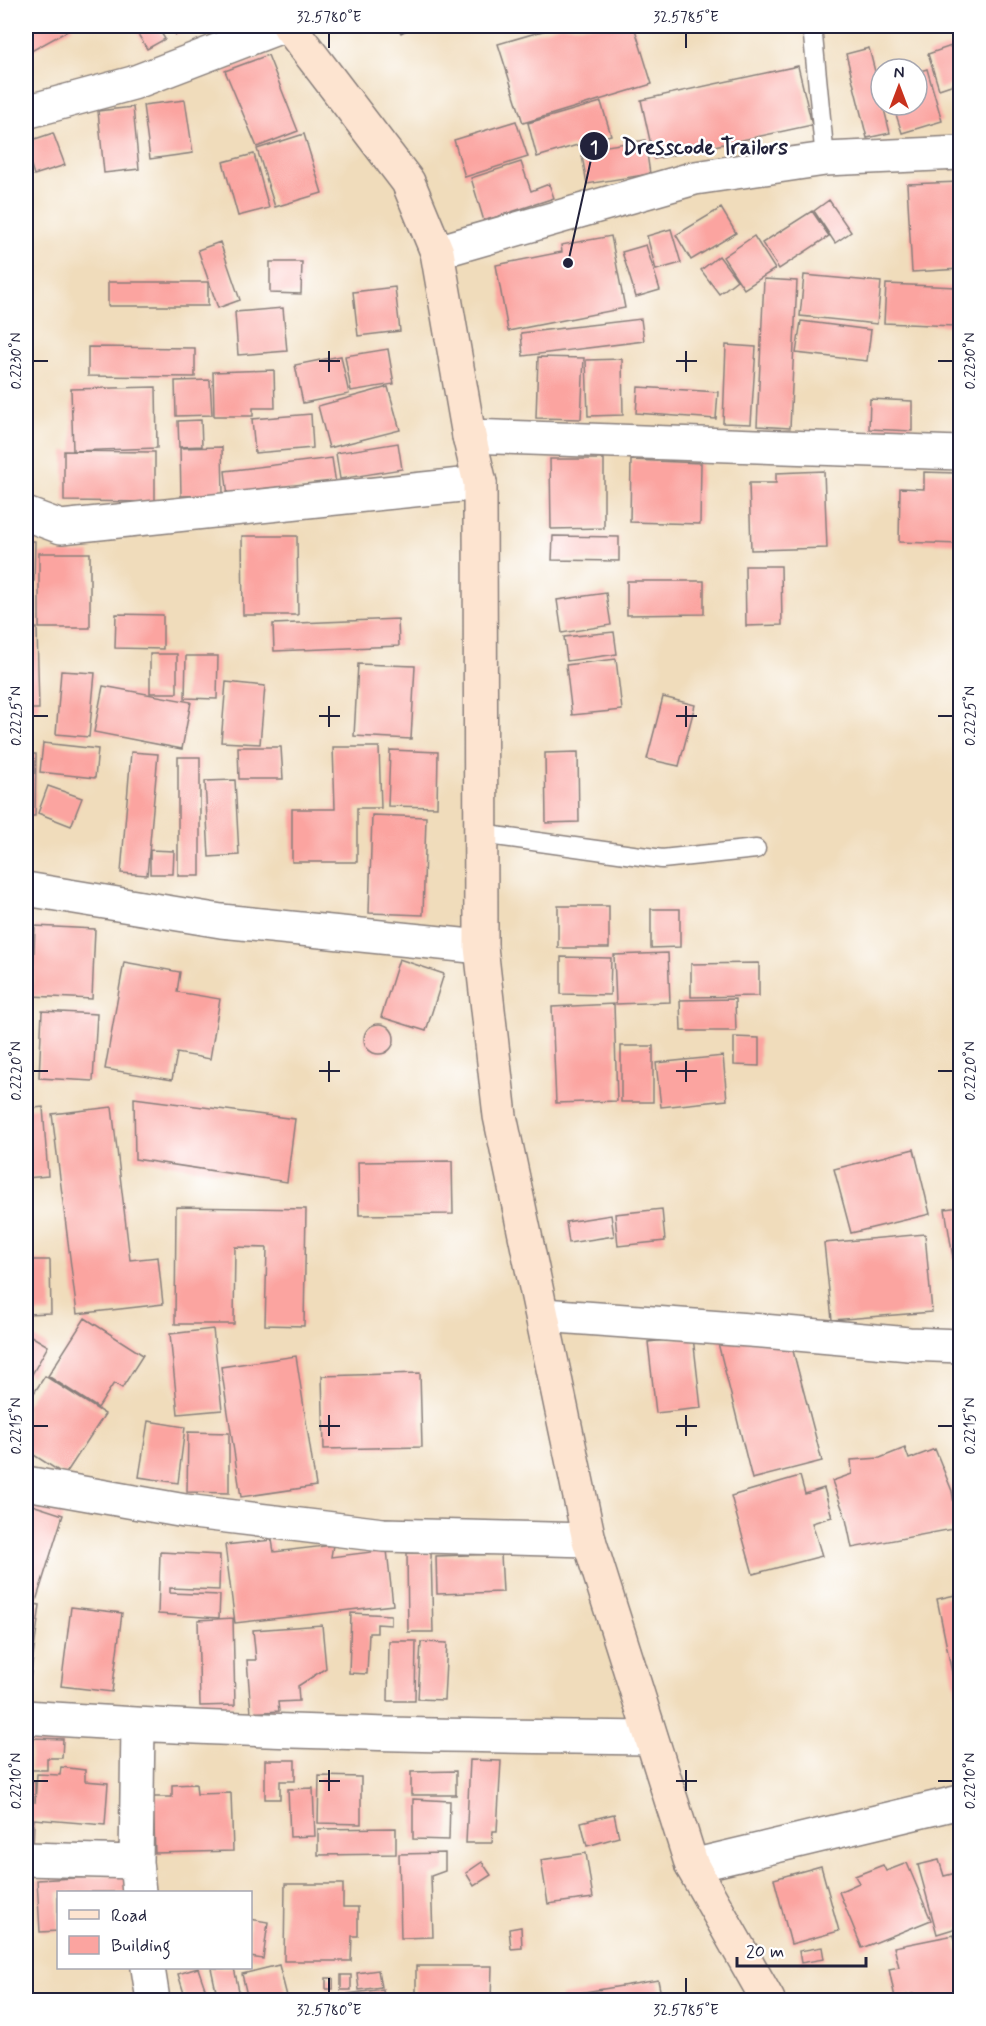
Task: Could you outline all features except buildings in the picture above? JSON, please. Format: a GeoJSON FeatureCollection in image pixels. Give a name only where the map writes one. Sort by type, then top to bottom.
{"type":"FeatureCollection","features":[{"type":"Feature","properties":{"kind":"street"},"geometry":{"type":"LineString","coordinates":[[26,112],[133,83],[282,26]]}},
{"type":"Feature","properties":{"kind":"street"},"geometry":{"type":"LineString","coordinates":[[289,26],[408,182],[437,252],[469,436],[480,483],[481,947],[500,1116],[588,1540],[692,1866],[766,2000]]}},
{"type":"Feature","properties":{"kind":"street"},"geometry":{"type":"LineString","coordinates":[[437,252],[695,178],[825,159],[960,153]]}},
{"type":"Feature","properties":{"kind":"street"},"geometry":{"type":"LineString","coordinates":[[469,436],[960,453]]}},
{"type":"Feature","properties":{"kind":"street"},"geometry":{"type":"LineString","coordinates":[[26,514],[61,527],[480,483]]}},
{"type":"Feature","properties":{"kind":"street"},"geometry":{"type":"LineString","coordinates":[[26,889],[221,921],[481,947]]}},
{"type":"Feature","properties":{"kind":"street"},"geometry":{"type":"LineString","coordinates":[[543,1315],[960,1346]]}},
{"type":"Feature","properties":{"kind":"street"},"geometry":{"type":"LineString","coordinates":[[26,1483],[185,1511],[383,1535],[588,1540]]}},
{"type":"Feature","properties":{"kind":"street"},"geometry":{"type":"LineString","coordinates":[[26,1717],[138,1726],[445,1736],[651,1738]]}},
{"type":"Feature","properties":{"kind":"street"},"geometry":{"type":"LineString","coordinates":[[26,1859],[138,1877],[138,1726]]}},
{"type":"Feature","properties":{"kind":"street"},"geometry":{"type":"LineString","coordinates":[[692,1866],[960,1802]]}},
{"type":"Feature","properties":{"kind":"street"},"geometry":{"type":"LineString","coordinates":[[148,1969],[153,2001]]}},
{"type":"Feature","properties":{"kind":"lane"},"geometry":{"type":"LineString","coordinates":[[812,26],[825,159]]}},
{"type":"Feature","properties":{"kind":"lane"},"geometry":{"type":"LineString","coordinates":[[481,834],[662,860],[756,849]]}},
{"type":"Feature","properties":{"kind":"place","name":"Dresscode Trailors"},"geometry":{"type":"Point","coordinates":[568,263]}}]}
